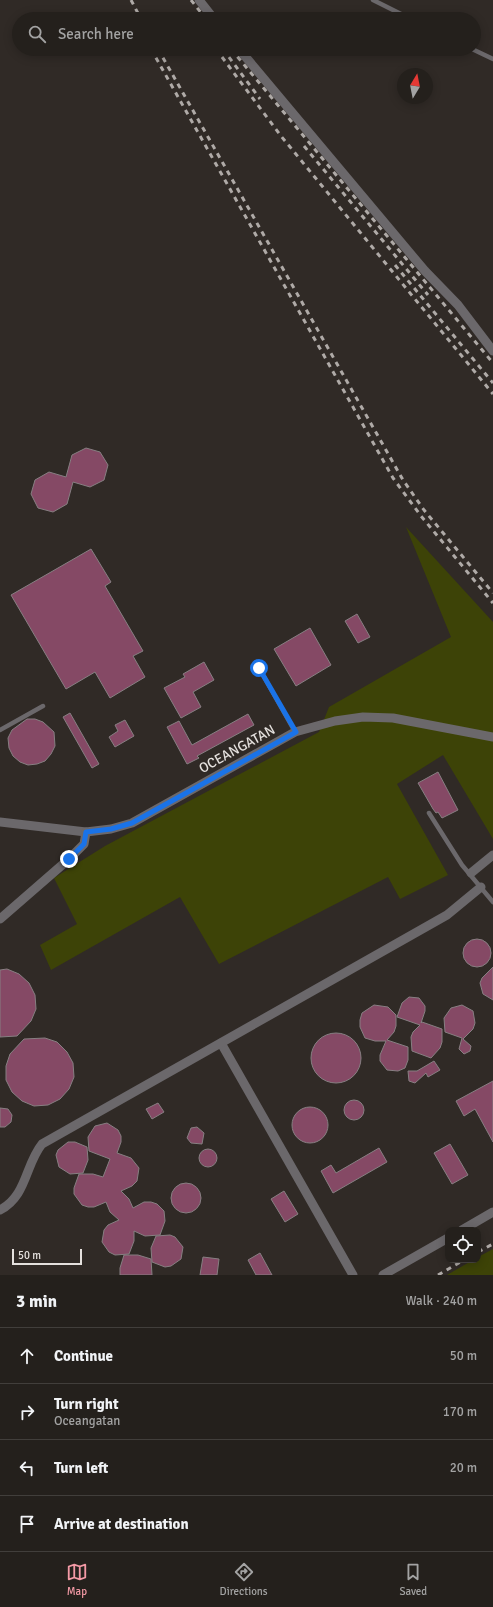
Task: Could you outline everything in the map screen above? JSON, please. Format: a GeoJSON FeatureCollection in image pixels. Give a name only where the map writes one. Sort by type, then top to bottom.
{"type":"FeatureCollection","features":[{"type":"Feature","properties":{"kind":"street"},"geometry":{"type":"LineString","coordinates":[[199,0],[208,12]]}},
{"type":"Feature","properties":{"kind":"street"},"geometry":{"type":"LineString","coordinates":[[245,56],[425,271],[458,305],[493,351]]}},
{"type":"Feature","properties":{"kind":"street","name":"OCEANGATAN"},"geometry":{"type":"LineString","coordinates":[[0,822],[86,832],[111,829],[132,823],[296,732],[335,721],[363,717],[393,718],[493,737]]}},
{"type":"Feature","properties":{"kind":"street"},"geometry":{"type":"LineString","coordinates":[[0,919],[84,844],[86,832]]}},
{"type":"Feature","properties":{"kind":"street"},"geometry":{"type":"LineString","coordinates":[[471,873],[493,855]]}},
{"type":"Feature","properties":{"kind":"street"},"geometry":{"type":"LineString","coordinates":[[0,1210],[19,1193],[35,1153],[42,1144],[447,914],[481,887]]}},
{"type":"Feature","properties":{"kind":"street"},"geometry":{"type":"LineString","coordinates":[[221,1043],[353,1275]]}},
{"type":"Feature","properties":{"kind":"street"},"geometry":{"type":"LineString","coordinates":[[467,1227],[493,1212]]}},
{"type":"Feature","properties":{"kind":"street"},"geometry":{"type":"LineString","coordinates":[[383,1275],[445,1240]]}},
{"type":"Feature","properties":{"kind":"lane"},"geometry":{"type":"LineString","coordinates":[[373,0],[398,12]]}},
{"type":"Feature","properties":{"kind":"lane"},"geometry":{"type":"LineString","coordinates":[[481,53],[493,59]]}},
{"type":"Feature","properties":{"kind":"lane"},"geometry":{"type":"LineString","coordinates":[[259,668],[296,732]]}},
{"type":"Feature","properties":{"kind":"lane"},"geometry":{"type":"LineString","coordinates":[[0,730],[42,706]]}},
{"type":"Feature","properties":{"kind":"lane"},"geometry":{"type":"LineString","coordinates":[[429,813],[462,865],[471,873],[493,902]]}},
{"type":"Feature","properties":{"kind":"green space"},"geometry":{"type":"Polygon","coordinates":[[[406,527],[493,622],[493,839],[443,755],[397,784],[448,875],[400,899],[388,877],[219,964],[180,897],[51,970],[40,945],[77,924],[54,878],[105,846],[319,732],[329,707],[451,637],[406,527]]]}},
{"type":"Feature","properties":{"kind":"green space"},"geometry":{"type":"Polygon","coordinates":[[[493,1249],[493,1275],[447,1275],[468,1263],[481,1263],[481,1255],[493,1249]]]}},
{"type":"Feature","properties":{"kind":"building"},"geometry":{"type":"Polygon","coordinates":[[[86,448],[100,452],[108,465],[104,480],[90,487],[73,482],[67,504],[53,512],[38,508],[31,494],[35,480],[49,472],[66,477],[72,455],[86,448]]]}},
{"type":"Feature","properties":{"kind":"building"},"geometry":{"type":"Polygon","coordinates":[[[91,549],[111,582],[105,586],[143,651],[133,656],[145,677],[110,698],[95,672],[66,689],[11,595],[91,549]]]}},
{"type":"Feature","properties":{"kind":"building"},"geometry":{"type":"Polygon","coordinates":[[[357,614],[370,637],[358,643],[345,621],[357,614]]]}},
{"type":"Feature","properties":{"kind":"building"},"geometry":{"type":"Polygon","coordinates":[[[310,628],[331,665],[296,686],[274,649],[310,628]]]}},
{"type":"Feature","properties":{"kind":"building"},"geometry":{"type":"Polygon","coordinates":[[[204,662],[214,680],[193,692],[201,707],[181,718],[164,688],[185,677],[183,674],[204,662]]]}},
{"type":"Feature","properties":{"kind":"building"},"geometry":{"type":"Polygon","coordinates":[[[70,713],[99,764],[92,768],[63,717],[70,713]]]}},
{"type":"Feature","properties":{"kind":"building"},"geometry":{"type":"Polygon","coordinates":[[[248,714],[254,725],[197,756],[199,758],[187,764],[167,727],[179,721],[192,745],[248,714]]]}},
{"type":"Feature","properties":{"kind":"building"},"geometry":{"type":"Polygon","coordinates":[[[27,719],[35,719],[43,722],[54,732],[55,746],[51,754],[45,761],[37,764],[28,765],[20,762],[13,756],[9,748],[8,738],[12,730],[27,719]]]}},
{"type":"Feature","properties":{"kind":"building"},"geometry":{"type":"Polygon","coordinates":[[[125,720],[134,736],[115,747],[109,737],[118,731],[115,725],[125,720]]]}},
{"type":"Feature","properties":{"kind":"building"},"geometry":{"type":"Polygon","coordinates":[[[438,772],[458,810],[442,818],[438,812],[436,813],[433,809],[418,783],[438,772]]]}},
{"type":"Feature","properties":{"kind":"building"},"geometry":{"type":"Polygon","coordinates":[[[477,939],[487,943],[491,953],[487,963],[477,967],[467,963],[463,953],[467,943],[477,939]]]}},
{"type":"Feature","properties":{"kind":"building"},"geometry":{"type":"Polygon","coordinates":[[[493,967],[493,1000],[483,994],[480,983],[482,978],[493,967]]]}},
{"type":"Feature","properties":{"kind":"building"},"geometry":{"type":"Polygon","coordinates":[[[7,969],[19,974],[29,983],[35,995],[36,1009],[31,1021],[17,1036],[0,1037],[0,970],[7,969]]]}},
{"type":"Feature","properties":{"kind":"building"},"geometry":{"type":"Polygon","coordinates":[[[409,997],[419,998],[425,1006],[421,1023],[422,1022],[442,1029],[442,1042],[440,1048],[431,1058],[412,1051],[411,1037],[413,1032],[420,1025],[397,1017],[402,1003],[409,997]]]}},
{"type":"Feature","properties":{"kind":"building"},"geometry":{"type":"Polygon","coordinates":[[[374,1005],[388,1007],[396,1015],[396,1026],[394,1032],[387,1040],[408,1047],[408,1060],[405,1068],[398,1071],[387,1070],[380,1061],[380,1055],[386,1041],[375,1041],[365,1038],[360,1027],[362,1013],[374,1005]]]}},
{"type":"Feature","properties":{"kind":"building"},"geometry":{"type":"Polygon","coordinates":[[[462,1005],[473,1011],[475,1023],[473,1029],[463,1039],[471,1046],[470,1051],[464,1054],[459,1049],[462,1038],[445,1032],[444,1018],[451,1008],[462,1005]]]}},
{"type":"Feature","properties":{"kind":"building"},"geometry":{"type":"Polygon","coordinates":[[[336,1033],[346,1035],[354,1040],[359,1048],[361,1058],[359,1068],[354,1076],[346,1081],[336,1083],[326,1081],[318,1076],[313,1068],[311,1058],[313,1048],[318,1040],[326,1035],[336,1033]]]}},
{"type":"Feature","properties":{"kind":"building"},"geometry":{"type":"Polygon","coordinates":[[[45,1038],[57,1042],[67,1052],[73,1063],[74,1077],[69,1089],[60,1099],[48,1105],[34,1106],[22,1101],[12,1092],[6,1080],[6,1066],[10,1054],[24,1039],[45,1038]]]}},
{"type":"Feature","properties":{"kind":"building"},"geometry":{"type":"Polygon","coordinates":[[[434,1061],[440,1070],[428,1077],[426,1073],[415,1083],[409,1081],[408,1071],[417,1071],[434,1061]]]}},
{"type":"Feature","properties":{"kind":"building"},"geometry":{"type":"Polygon","coordinates":[[[493,1081],[493,1142],[475,1109],[464,1116],[456,1101],[493,1081]]]}},
{"type":"Feature","properties":{"kind":"building"},"geometry":{"type":"Polygon","coordinates":[[[354,1100],[361,1103],[364,1110],[361,1117],[354,1120],[347,1117],[344,1110],[347,1103],[354,1100]]]}},
{"type":"Feature","properties":{"kind":"building"},"geometry":{"type":"Polygon","coordinates":[[[158,1103],[164,1112],[152,1119],[146,1109],[158,1103]]]}},
{"type":"Feature","properties":{"kind":"building"},"geometry":{"type":"Polygon","coordinates":[[[314,1107],[323,1112],[327,1118],[327,1132],[323,1138],[314,1143],[306,1143],[297,1138],[293,1132],[292,1121],[297,1112],[303,1108],[314,1107]]]}},
{"type":"Feature","properties":{"kind":"building"},"geometry":{"type":"Polygon","coordinates":[[[0,1108],[8,1109],[12,1115],[11,1122],[5,1127],[0,1127],[0,1108]]]}},
{"type":"Feature","properties":{"kind":"building"},"geometry":{"type":"Polygon","coordinates":[[[107,1123],[118,1130],[121,1136],[121,1142],[117,1153],[131,1158],[139,1168],[137,1181],[132,1186],[121,1191],[129,1199],[133,1208],[144,1202],[151,1202],[157,1204],[164,1211],[165,1221],[160,1235],[145,1236],[134,1231],[134,1241],[129,1254],[115,1255],[109,1252],[102,1242],[104,1230],[108,1225],[119,1220],[110,1212],[106,1202],[94,1207],[88,1207],[82,1205],[74,1194],[74,1188],[79,1174],[93,1174],[103,1177],[110,1159],[89,1151],[88,1137],[95,1126],[107,1123]]]}},
{"type":"Feature","properties":{"kind":"building"},"geometry":{"type":"Polygon","coordinates":[[[197,1127],[204,1133],[202,1144],[191,1143],[187,1138],[191,1128],[197,1127]]]}},
{"type":"Feature","properties":{"kind":"building"},"geometry":{"type":"Polygon","coordinates":[[[68,1142],[75,1142],[87,1147],[88,1160],[83,1173],[70,1174],[59,1167],[56,1155],[58,1150],[68,1142]]]}},
{"type":"Feature","properties":{"kind":"building"},"geometry":{"type":"Polygon","coordinates":[[[450,1144],[468,1175],[452,1184],[434,1153],[450,1144]]]}},
{"type":"Feature","properties":{"kind":"building"},"geometry":{"type":"Polygon","coordinates":[[[379,1148],[387,1162],[333,1193],[321,1171],[331,1165],[336,1173],[379,1148]]]}},
{"type":"Feature","properties":{"kind":"building"},"geometry":{"type":"Polygon","coordinates":[[[208,1149],[214,1152],[217,1158],[214,1164],[208,1167],[202,1164],[199,1158],[202,1152],[208,1149]]]}},
{"type":"Feature","properties":{"kind":"building"},"geometry":{"type":"Polygon","coordinates":[[[186,1183],[197,1187],[201,1198],[197,1209],[186,1213],[175,1209],[171,1198],[175,1187],[186,1183]]]}},
{"type":"Feature","properties":{"kind":"building"},"geometry":{"type":"Polygon","coordinates":[[[284,1191],[298,1214],[285,1222],[271,1199],[284,1191]]]}},
{"type":"Feature","properties":{"kind":"building"},"geometry":{"type":"Polygon","coordinates":[[[170,1235],[175,1237],[183,1247],[181,1259],[171,1266],[165,1267],[152,1262],[151,1248],[156,1236],[170,1235]]]}},
{"type":"Feature","properties":{"kind":"building"},"geometry":{"type":"Polygon","coordinates":[[[260,1253],[272,1275],[256,1275],[248,1260],[260,1253]]]}},
{"type":"Feature","properties":{"kind":"building"},"geometry":{"type":"Polygon","coordinates":[[[124,1255],[138,1255],[151,1259],[152,1275],[120,1275],[120,1268],[124,1255]]]}},
{"type":"Feature","properties":{"kind":"building"},"geometry":{"type":"Polygon","coordinates":[[[203,1257],[219,1259],[217,1275],[200,1275],[203,1257]]]}},
{"type":"Feature","properties":{"kind":"railway"},"geometry":{"type":"LineString","coordinates":[[131,0],[137,12]]}},
{"type":"Feature","properties":{"kind":"railway"},"geometry":{"type":"LineString","coordinates":[[191,0],[200,12]]}},
{"type":"Feature","properties":{"kind":"railway"},"geometry":{"type":"LineString","coordinates":[[155,56],[393,478],[421,516],[493,603]]}},
{"type":"Feature","properties":{"kind":"railway"},"geometry":{"type":"LineString","coordinates":[[162,56],[403,480],[424,510],[493,593]]}},
{"type":"Feature","properties":{"kind":"railway"},"geometry":{"type":"LineString","coordinates":[[221,56],[281,136],[493,394]]}},
{"type":"Feature","properties":{"kind":"railway"},"geometry":{"type":"LineString","coordinates":[[228,56],[260,99]]}},
{"type":"Feature","properties":{"kind":"railway"},"geometry":{"type":"LineString","coordinates":[[237,56],[493,363]]}},
{"type":"Feature","properties":{"kind":"railway"},"geometry":{"type":"LineString","coordinates":[[304,146],[428,295]]}},
{"type":"Feature","properties":{"kind":"railway"},"geometry":{"type":"LineString","coordinates":[[395,265],[493,383]]}},
{"type":"Feature","properties":{"kind":"railway"},"geometry":{"type":"LineString","coordinates":[[481,1250],[493,1244]]}},
{"type":"Feature","properties":{"kind":"railway"},"geometry":{"type":"LineString","coordinates":[[438,1275],[459,1263]]}},
{"type":"Feature","properties":{"kind":"route"},"geometry":{"type":"LineString","coordinates":[[69,859],[84,844],[86,832],[111,829],[132,823],[151,814],[296,732],[259,668]]}}]}
